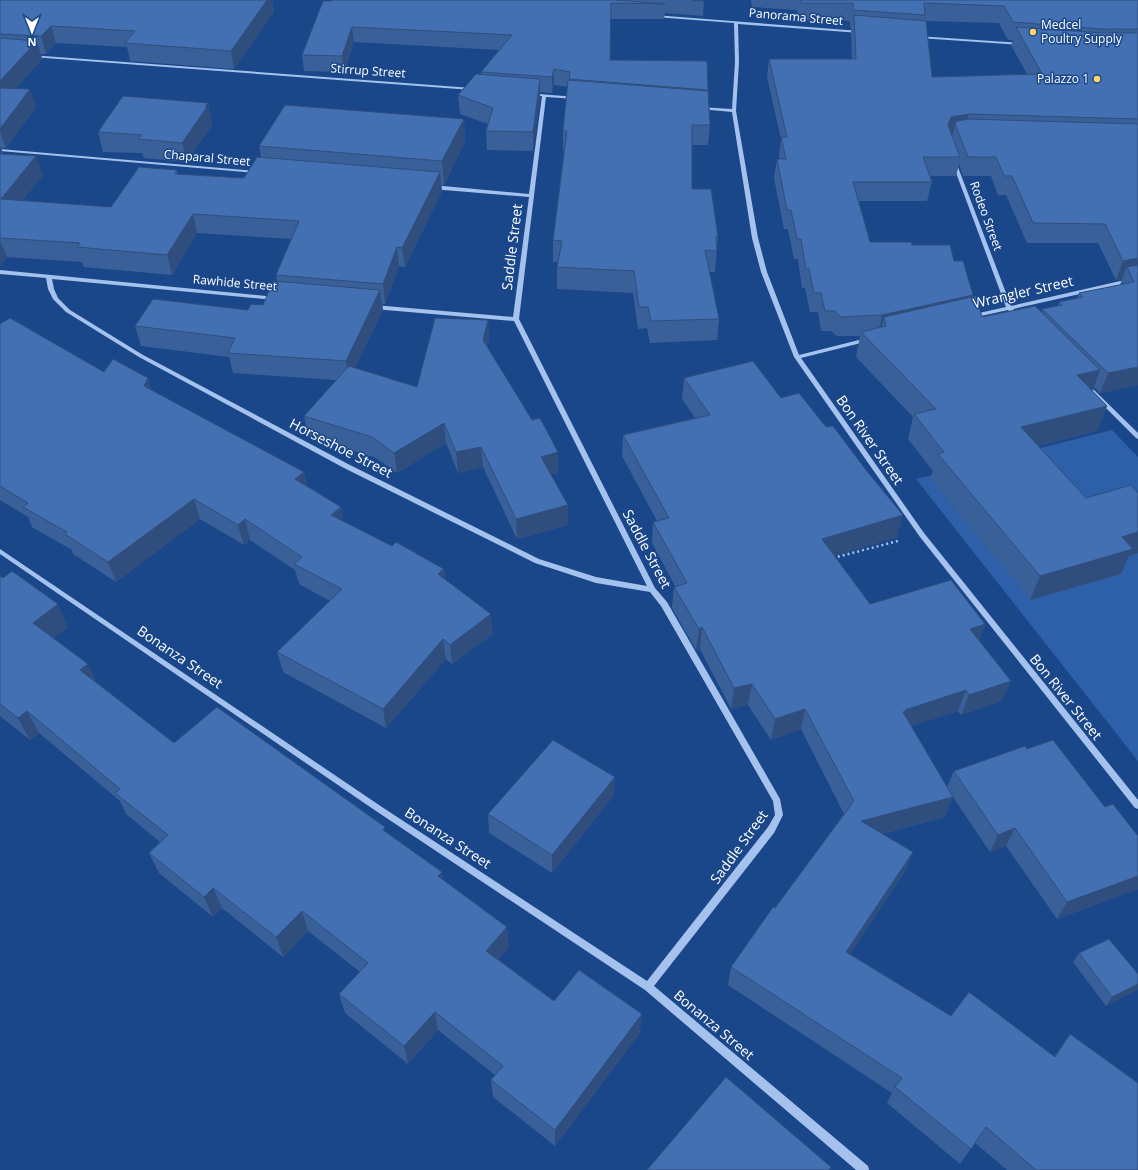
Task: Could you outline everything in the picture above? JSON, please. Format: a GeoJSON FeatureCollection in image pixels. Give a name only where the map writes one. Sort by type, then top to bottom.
{"type":"FeatureCollection","features":[{"type":"Feature","properties":{"kind":"street","name":"Panorama Street"},"geometry":{"type":"LineString","coordinates":[[651,16],[862,32]]}},
{"type":"Feature","properties":{"kind":"street","name":"Bon River Street"},"geometry":{"type":"LineString","coordinates":[[736,22],[737,62],[734,111],[755,238],[764,272],[797,357],[922,535],[1138,806]]}},
{"type":"Feature","properties":{"kind":"street"},"geometry":{"type":"LineString","coordinates":[[917,37],[1026,44]]}},
{"type":"Feature","properties":{"kind":"street","name":"Stirrup Street"},"geometry":{"type":"LineString","coordinates":[[24,55],[481,90]]}},
{"type":"Feature","properties":{"kind":"street"},"geometry":{"type":"LineString","coordinates":[[536,94],[582,98]]}},
{"type":"Feature","properties":{"kind":"street","name":"Saddle Street"},"geometry":{"type":"LineString","coordinates":[[544,95],[516,319],[652,590],[664,604],[777,801],[779,815],[771,830],[648,987]]}},
{"type":"Feature","properties":{"kind":"street"},"geometry":{"type":"LineString","coordinates":[[696,108],[734,111]]}},
{"type":"Feature","properties":{"kind":"street","name":"Chaparal Street"},"geometry":{"type":"LineString","coordinates":[[0,150],[262,173]]}},
{"type":"Feature","properties":{"kind":"street","name":"Rodeo Street"},"geometry":{"type":"LineString","coordinates":[[953,158],[1008,308],[1025,324]]}},
{"type":"Feature","properties":{"kind":"street"},"geometry":{"type":"LineString","coordinates":[[428,187],[532,196]]}},
{"type":"Feature","properties":{"kind":"street","name":"Rawhide Street"},"geometry":{"type":"LineString","coordinates":[[0,272],[49,278],[279,298]]}},
{"type":"Feature","properties":{"kind":"street","name":"Horseshoe Street"},"geometry":{"type":"LineString","coordinates":[[49,278],[51,289],[56,299],[68,311],[141,356],[346,466],[537,561],[596,580],[652,590]]}},
{"type":"Feature","properties":{"kind":"street","name":"Wrangler Street"},"geometry":{"type":"LineString","coordinates":[[963,318],[1138,279]]}},
{"type":"Feature","properties":{"kind":"street"},"geometry":{"type":"LineString","coordinates":[[366,306],[516,319]]}},
{"type":"Feature","properties":{"kind":"street"},"geometry":{"type":"LineString","coordinates":[[797,357],[872,339]]}},
{"type":"Feature","properties":{"kind":"street"},"geometry":{"type":"LineString","coordinates":[[1087,386],[1138,437]]}},
{"type":"Feature","properties":{"kind":"street","name":"Bonanza Street"},"geometry":{"type":"LineString","coordinates":[[0,551],[379,809],[648,987],[864,1170]]}},
{"type":"Feature","properties":{"kind":"path"},"geometry":{"type":"LineString","coordinates":[[831,559],[922,535]]}},
{"type":"Feature","properties":{"kind":"shaded area"},"geometry":{"type":"Polygon","coordinates":[[[1112,430],[1138,457],[1138,761],[916,479],[1112,430]]]}},
{"type":"Feature","properties":{"kind":"building"},"geometry":{"type":"Polygon","coordinates":[[[0,0],[267,0],[231,51],[125,43],[135,31],[51,26],[41,36],[0,34],[0,0]]]}},
{"type":"Feature","properties":{"kind":"building"},"geometry":{"type":"Polygon","coordinates":[[[615,0],[665,4],[611,3],[610,60],[707,61],[708,90],[569,79],[570,72],[554,69],[552,77],[481,72],[512,35],[352,27],[342,56],[302,55],[323,1],[615,0]]]}},
{"type":"Feature","properties":{"kind":"building"},"geometry":{"type":"Polygon","coordinates":[[[801,0],[1138,0],[1138,29],[1102,29],[1013,22],[1004,6],[924,3],[925,15],[853,10],[853,3],[801,3],[801,0]]]}},
{"type":"Feature","properties":{"kind":"building"},"geometry":{"type":"Polygon","coordinates":[[[854,15],[926,21],[932,77],[1042,74],[1016,27],[1102,33],[1138,33],[1138,119],[969,114],[951,117],[948,125],[960,157],[923,157],[932,182],[853,182],[870,242],[911,242],[912,245],[950,245],[954,261],[963,261],[973,295],[882,315],[841,317],[835,311],[825,311],[821,293],[814,293],[809,269],[806,269],[801,239],[797,239],[791,210],[787,210],[777,159],[786,159],[781,137],[787,137],[769,59],[856,59],[854,15]]]}},
{"type":"Feature","properties":{"kind":"building"},"geometry":{"type":"Polygon","coordinates":[[[0,38],[37,41],[0,81],[0,38]]]}},
{"type":"Feature","properties":{"kind":"building"},"geometry":{"type":"Polygon","coordinates":[[[476,74],[540,79],[533,132],[486,131],[493,108],[458,95],[476,74]]]}},
{"type":"Feature","properties":{"kind":"building"},"geometry":{"type":"Polygon","coordinates":[[[568,80],[708,91],[710,125],[692,125],[692,189],[711,189],[718,237],[716,237],[717,251],[705,250],[719,319],[651,321],[648,307],[639,307],[634,271],[557,267],[562,241],[553,240],[567,131],[563,131],[568,80]]]}},
{"type":"Feature","properties":{"kind":"building"},"geometry":{"type":"Polygon","coordinates":[[[0,88],[30,89],[0,129],[0,88]]]}},
{"type":"Feature","properties":{"kind":"building"},"geometry":{"type":"Polygon","coordinates":[[[123,96],[208,103],[205,106],[207,107],[182,143],[138,139],[142,135],[98,132],[123,96]]]}},
{"type":"Feature","properties":{"kind":"building"},"geometry":{"type":"Polygon","coordinates":[[[285,105],[464,119],[442,161],[259,146],[285,105]]]}},
{"type":"Feature","properties":{"kind":"building"},"geometry":{"type":"Polygon","coordinates":[[[969,119],[1138,124],[1138,258],[1123,261],[1105,224],[1033,223],[1012,176],[1004,176],[996,157],[968,157],[955,124],[957,121],[969,119]]]}},
{"type":"Feature","properties":{"kind":"building"},"geometry":{"type":"Polygon","coordinates":[[[0,154],[36,156],[1,199],[111,207],[139,167],[177,170],[175,174],[244,178],[257,157],[440,172],[402,248],[397,247],[383,284],[276,275],[299,221],[193,214],[167,255],[77,247],[80,243],[0,238],[0,154]]]}},
{"type":"Feature","properties":{"kind":"building"},"geometry":{"type":"Polygon","coordinates":[[[1138,265],[1138,367],[1108,373],[1042,309],[1062,305],[1059,302],[1083,297],[1079,293],[1134,282],[1127,267],[1138,265]]]}},
{"type":"Feature","properties":{"kind":"building"},"geometry":{"type":"Polygon","coordinates":[[[273,281],[380,290],[346,361],[228,353],[235,338],[135,326],[153,299],[248,310],[251,304],[263,305],[273,281]]]}},
{"type":"Feature","properties":{"kind":"building"},"geometry":{"type":"Polygon","coordinates":[[[976,296],[982,317],[1035,306],[1100,370],[1077,375],[1107,406],[1021,427],[1086,498],[1131,485],[1138,493],[1138,532],[1122,537],[1133,549],[1040,576],[938,454],[944,452],[914,414],[936,409],[861,332],[886,326],[884,317],[976,296]]]}},
{"type":"Feature","properties":{"kind":"building"},"geometry":{"type":"Polygon","coordinates":[[[10,318],[104,372],[113,359],[148,378],[144,386],[304,472],[295,479],[341,507],[331,515],[392,546],[396,542],[444,569],[438,574],[491,614],[450,645],[443,639],[383,709],[277,652],[342,589],[294,564],[302,557],[245,519],[238,525],[194,499],[108,562],[65,534],[67,532],[23,507],[28,503],[0,486],[0,324],[10,318]]]}},
{"type":"Feature","properties":{"kind":"building"},"geometry":{"type":"Polygon","coordinates":[[[435,318],[488,320],[483,340],[532,420],[540,418],[558,452],[541,457],[568,505],[516,519],[481,447],[456,452],[444,423],[394,453],[372,437],[304,416],[349,366],[417,387],[435,318]]]}},
{"type":"Feature","properties":{"kind":"building"},"geometry":{"type":"Polygon","coordinates":[[[753,361],[781,398],[799,393],[826,427],[833,426],[866,470],[903,515],[822,539],[870,604],[951,580],[985,624],[970,629],[1011,681],[969,695],[966,690],[905,710],[906,711],[903,712],[953,797],[861,821],[913,852],[846,952],[951,1016],[969,992],[1055,1057],[1070,1034],[1138,1083],[1138,1170],[1036,1170],[986,1127],[971,1149],[895,1087],[902,1078],[731,967],[773,907],[775,908],[854,801],[805,709],[775,719],[752,684],[734,688],[702,627],[699,629],[674,587],[687,583],[653,522],[669,518],[623,435],[710,415],[684,378],[753,361]]]}},
{"type":"Feature","properties":{"kind":"building"},"geometry":{"type":"Polygon","coordinates":[[[12,571],[58,604],[33,623],[88,664],[80,670],[174,743],[217,707],[385,827],[383,830],[442,872],[438,876],[507,927],[486,951],[554,1001],[579,970],[642,1014],[555,1130],[491,1080],[503,1066],[435,1012],[404,1046],[339,994],[368,963],[302,911],[276,937],[213,888],[204,897],[149,853],[168,835],[115,793],[120,789],[27,711],[18,718],[0,704],[0,576],[3,578],[12,571]]]}},
{"type":"Feature","properties":{"kind":"building"},"geometry":{"type":"Polygon","coordinates":[[[553,740],[615,777],[552,855],[488,814],[553,740]]]}},
{"type":"Feature","properties":{"kind":"building"},"geometry":{"type":"Polygon","coordinates":[[[1053,740],[1105,807],[1113,804],[1138,836],[1138,876],[1067,902],[1015,828],[998,835],[954,771],[1025,746],[1027,749],[1053,740]]]}},
{"type":"Feature","properties":{"kind":"building"},"geometry":{"type":"Polygon","coordinates":[[[1109,939],[1138,974],[1138,984],[1112,997],[1079,953],[1109,939]]]}},
{"type":"Feature","properties":{"kind":"building"},"geometry":{"type":"Polygon","coordinates":[[[726,1077],[831,1167],[829,1170],[647,1170],[726,1077]]]}},
{"type":"Feature","properties":{"kind":"place","name":"Medcel Poultry Supply"},"geometry":{"type":"Point","coordinates":[1033,32]}},
{"type":"Feature","properties":{"kind":"place","name":"Palazzo 1"},"geometry":{"type":"Point","coordinates":[1097,79]}}]}
